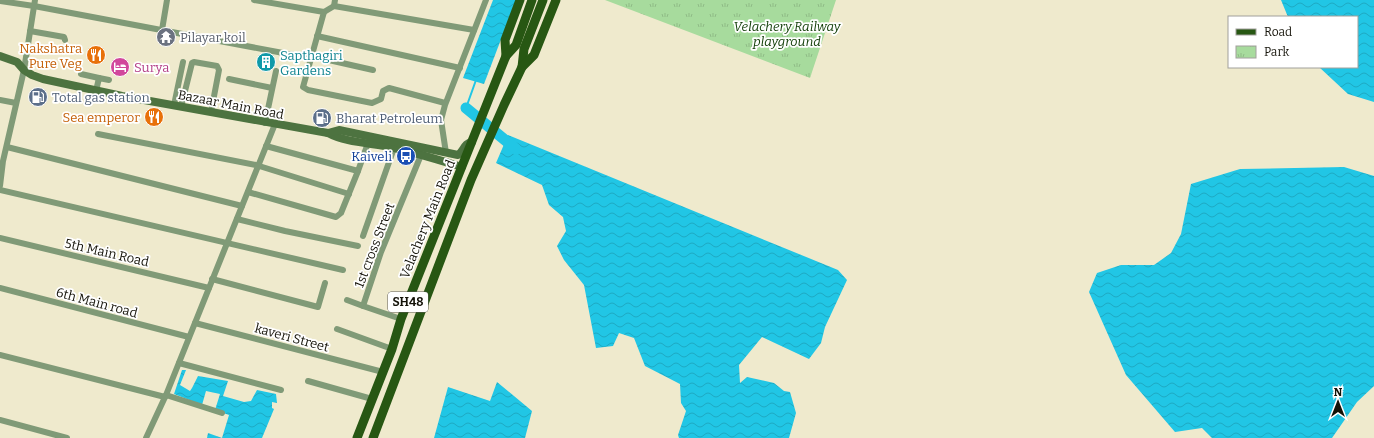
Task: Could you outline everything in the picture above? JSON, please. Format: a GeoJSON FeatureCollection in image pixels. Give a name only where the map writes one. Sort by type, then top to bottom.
{"type":"FeatureCollection","features":[{"type":"Feature","properties":{"kind":"main road"},"geometry":{"type":"LineString","coordinates":[[506,56],[505,40],[520,0]]}},
{"type":"Feature","properties":{"kind":"main road","name":"SH48"},"geometry":{"type":"LineString","coordinates":[[522,67],[520,47],[532,0]]}},
{"type":"Feature","properties":{"kind":"main road","name":"SH48"},"geometry":{"type":"LineString","coordinates":[[506,56],[520,47],[543,0]]}},
{"type":"Feature","properties":{"kind":"main road"},"geometry":{"type":"LineString","coordinates":[[522,67],[534,54],[556,0]]}},
{"type":"Feature","properties":{"kind":"main road","name":"Bazaar Main Road"},"geometry":{"type":"LineString","coordinates":[[0,56],[17,62],[22,68],[32,75],[44,79],[96,91],[265,123],[328,133],[337,138],[421,154],[462,167]]}},
{"type":"Feature","properties":{"kind":"main road","name":"Velachery Main Road"},"geometry":{"type":"LineString","coordinates":[[357,438],[392,349],[401,319],[506,56]]}},
{"type":"Feature","properties":{"kind":"main road"},"geometry":{"type":"LineString","coordinates":[[0,61],[22,68]]}},
{"type":"Feature","properties":{"kind":"main road","name":"Velachery Main Road"},"geometry":{"type":"LineString","coordinates":[[373,438],[471,180],[522,67]]}},
{"type":"Feature","properties":{"kind":"main road"},"geometry":{"type":"LineString","coordinates":[[328,133],[339,130],[458,155],[465,145],[472,142]]}},
{"type":"Feature","properties":{"kind":"street"},"geometry":{"type":"LineString","coordinates":[[162,30],[167,0]]}},
{"type":"Feature","properties":{"kind":"street"},"geometry":{"type":"LineString","coordinates":[[254,0],[324,12]]}},
{"type":"Feature","properties":{"kind":"street"},"geometry":{"type":"LineString","coordinates":[[446,153],[441,120],[445,103],[486,0]]}},
{"type":"Feature","properties":{"kind":"street"},"geometry":{"type":"LineString","coordinates":[[0,2],[35,3],[162,30],[299,56],[311,56],[373,70]]}},
{"type":"Feature","properties":{"kind":"street"},"geometry":{"type":"LineString","coordinates":[[0,186],[2,160],[7,147],[35,3]]}},
{"type":"Feature","properties":{"kind":"street"},"geometry":{"type":"LineString","coordinates":[[445,103],[389,88],[383,91],[380,99],[372,103],[308,90],[303,87],[324,12],[334,3],[474,30]]}},
{"type":"Feature","properties":{"kind":"street"},"geometry":{"type":"LineString","coordinates":[[30,31],[64,37],[65,40]]}},
{"type":"Feature","properties":{"kind":"street"},"geometry":{"type":"LineString","coordinates":[[317,36],[460,68]]}},
{"type":"Feature","properties":{"kind":"street"},"geometry":{"type":"LineString","coordinates":[[178,106],[183,98],[192,63],[194,62],[216,66],[219,70],[211,112]]}},
{"type":"Feature","properties":{"kind":"street"},"geometry":{"type":"LineString","coordinates":[[178,106],[185,63]]}},
{"type":"Feature","properties":{"kind":"street"},"geometry":{"type":"LineString","coordinates":[[265,123],[276,71]]}},
{"type":"Feature","properties":{"kind":"street"},"geometry":{"type":"LineString","coordinates":[[81,74],[109,80]]}},
{"type":"Feature","properties":{"kind":"street"},"geometry":{"type":"LineString","coordinates":[[96,91],[99,78]]}},
{"type":"Feature","properties":{"kind":"street"},"geometry":{"type":"LineString","coordinates":[[229,79],[272,88]]}},
{"type":"Feature","properties":{"kind":"street"},"geometry":{"type":"LineString","coordinates":[[183,98],[212,103]]}},
{"type":"Feature","properties":{"kind":"street"},"geometry":{"type":"LineString","coordinates":[[0,100],[16,103]]}},
{"type":"Feature","properties":{"kind":"street"},"geometry":{"type":"LineString","coordinates":[[146,438],[179,363],[275,124]]}},
{"type":"Feature","properties":{"kind":"street"},"geometry":{"type":"LineString","coordinates":[[98,134],[259,166],[349,194]]}},
{"type":"Feature","properties":{"kind":"street"},"geometry":{"type":"LineString","coordinates":[[248,192],[336,217],[341,213],[368,143]]}},
{"type":"Feature","properties":{"kind":"street"},"geometry":{"type":"LineString","coordinates":[[266,146],[358,171]]}},
{"type":"Feature","properties":{"kind":"street"},"geometry":{"type":"LineString","coordinates":[[7,147],[242,206]]}},
{"type":"Feature","properties":{"kind":"street"},"geometry":{"type":"LineString","coordinates":[[363,236],[394,148]]}},
{"type":"Feature","properties":{"kind":"street","name":"1st cross Street"},"geometry":{"type":"LineString","coordinates":[[401,319],[363,306],[381,252],[421,154]]}},
{"type":"Feature","properties":{"kind":"street"},"geometry":{"type":"LineString","coordinates":[[0,190],[343,270]]}},
{"type":"Feature","properties":{"kind":"street"},"geometry":{"type":"LineString","coordinates":[[237,220],[285,232],[358,246]]}},
{"type":"Feature","properties":{"kind":"street","name":"5th Main Road"},"geometry":{"type":"LineString","coordinates":[[0,238],[209,288]]}},
{"type":"Feature","properties":{"kind":"street"},"geometry":{"type":"LineString","coordinates":[[212,279],[318,307],[325,283]]}},
{"type":"Feature","properties":{"kind":"street","name":"6th Main road"},"geometry":{"type":"LineString","coordinates":[[0,288],[189,337]]}},
{"type":"Feature","properties":{"kind":"street"},"geometry":{"type":"LineString","coordinates":[[347,300],[363,306]]}},
{"type":"Feature","properties":{"kind":"street","name":"kaveri Street"},"geometry":{"type":"LineString","coordinates":[[195,323],[383,372]]}},
{"type":"Feature","properties":{"kind":"street"},"geometry":{"type":"LineString","coordinates":[[337,329],[392,349]]}},
{"type":"Feature","properties":{"kind":"street"},"geometry":{"type":"LineString","coordinates":[[0,355],[165,396],[222,413]]}},
{"type":"Feature","properties":{"kind":"street"},"geometry":{"type":"LineString","coordinates":[[179,363],[281,390]]}},
{"type":"Feature","properties":{"kind":"street"},"geometry":{"type":"LineString","coordinates":[[308,381],[372,399]]}},
{"type":"Feature","properties":{"kind":"street"},"geometry":{"type":"LineString","coordinates":[[0,420],[67,438]]}},
{"type":"Feature","properties":{"kind":"green space","name":"Velachery Railway playground"},"geometry":{"type":"Polygon","coordinates":[[[605,0],[836,0],[810,78],[605,0]]]}},
{"type":"Feature","properties":{"kind":"water"},"geometry":{"type":"Polygon","coordinates":[[[493,0],[516,0],[484,84],[463,78],[493,0]]]}},
{"type":"Feature","properties":{"kind":"water"},"geometry":{"type":"Polygon","coordinates":[[[1281,0],[1374,0],[1374,102],[1348,94],[1320,68],[1358,68],[1358,16],[1288,16],[1281,0]]]}},
{"type":"Feature","properties":{"kind":"water"},"geometry":{"type":"Polygon","coordinates":[[[508,135],[838,270],[847,280],[825,327],[821,343],[809,359],[762,337],[739,365],[740,383],[747,377],[774,383],[784,391],[790,392],[796,413],[789,438],[679,438],[678,435],[686,411],[681,403],[680,384],[645,366],[634,338],[619,333],[613,346],[596,348],[584,285],[564,260],[557,246],[566,231],[563,217],[549,205],[542,185],[496,163],[508,135]]]}},
{"type":"Feature","properties":{"kind":"water"},"geometry":{"type":"Polygon","coordinates":[[[1344,167],[1374,176],[1374,386],[1357,402],[1332,438],[1212,438],[1202,428],[1175,432],[1126,375],[1089,292],[1097,273],[1121,265],[1154,265],[1171,253],[1181,234],[1191,184],[1240,169],[1344,167]]]}},
{"type":"Feature","properties":{"kind":"water"},"geometry":{"type":"Polygon","coordinates":[[[182,370],[186,370],[180,385],[190,391],[198,376],[228,381],[223,396],[244,402],[251,401],[257,390],[276,394],[277,403],[272,402],[272,408],[274,409],[262,438],[222,438],[229,415],[215,410],[220,394],[206,391],[202,405],[174,394],[182,370]]]}},
{"type":"Feature","properties":{"kind":"water"},"geometry":{"type":"Polygon","coordinates":[[[497,382],[532,411],[525,438],[434,438],[448,387],[490,401],[497,382]]]}},
{"type":"Feature","properties":{"kind":"water"},"geometry":{"type":"Polygon","coordinates":[[[208,433],[222,438],[207,438],[208,433]]]}},
{"type":"Feature","properties":{"kind":"waterway"},"geometry":{"type":"LineString","coordinates":[[466,108],[476,80]]}},
{"type":"Feature","properties":{"kind":"waterway"},"geometry":{"type":"LineString","coordinates":[[466,108],[516,149]]}},
{"type":"Feature","properties":{"kind":"place","name":"Pilayar koil"},"geometry":{"type":"Point","coordinates":[166,37]}},
{"type":"Feature","properties":{"kind":"place","name":"Nakshatra Pure Veg"},"geometry":{"type":"Point","coordinates":[96,55]}},
{"type":"Feature","properties":{"kind":"place","name":"Sapthagiri Gardens"},"geometry":{"type":"Point","coordinates":[266,62]}},
{"type":"Feature","properties":{"kind":"place","name":"Surya"},"geometry":{"type":"Point","coordinates":[120,67]}},
{"type":"Feature","properties":{"kind":"place","name":"Total gas station"},"geometry":{"type":"Point","coordinates":[38,97]}},
{"type":"Feature","properties":{"kind":"place","name":"Sea emperor"},"geometry":{"type":"Point","coordinates":[154,117]}},
{"type":"Feature","properties":{"kind":"place","name":"Bharat Petroleum"},"geometry":{"type":"Point","coordinates":[322,118]}},
{"type":"Feature","properties":{"kind":"place","name":"Kaiveli"},"geometry":{"type":"Point","coordinates":[406,156]}}]}
